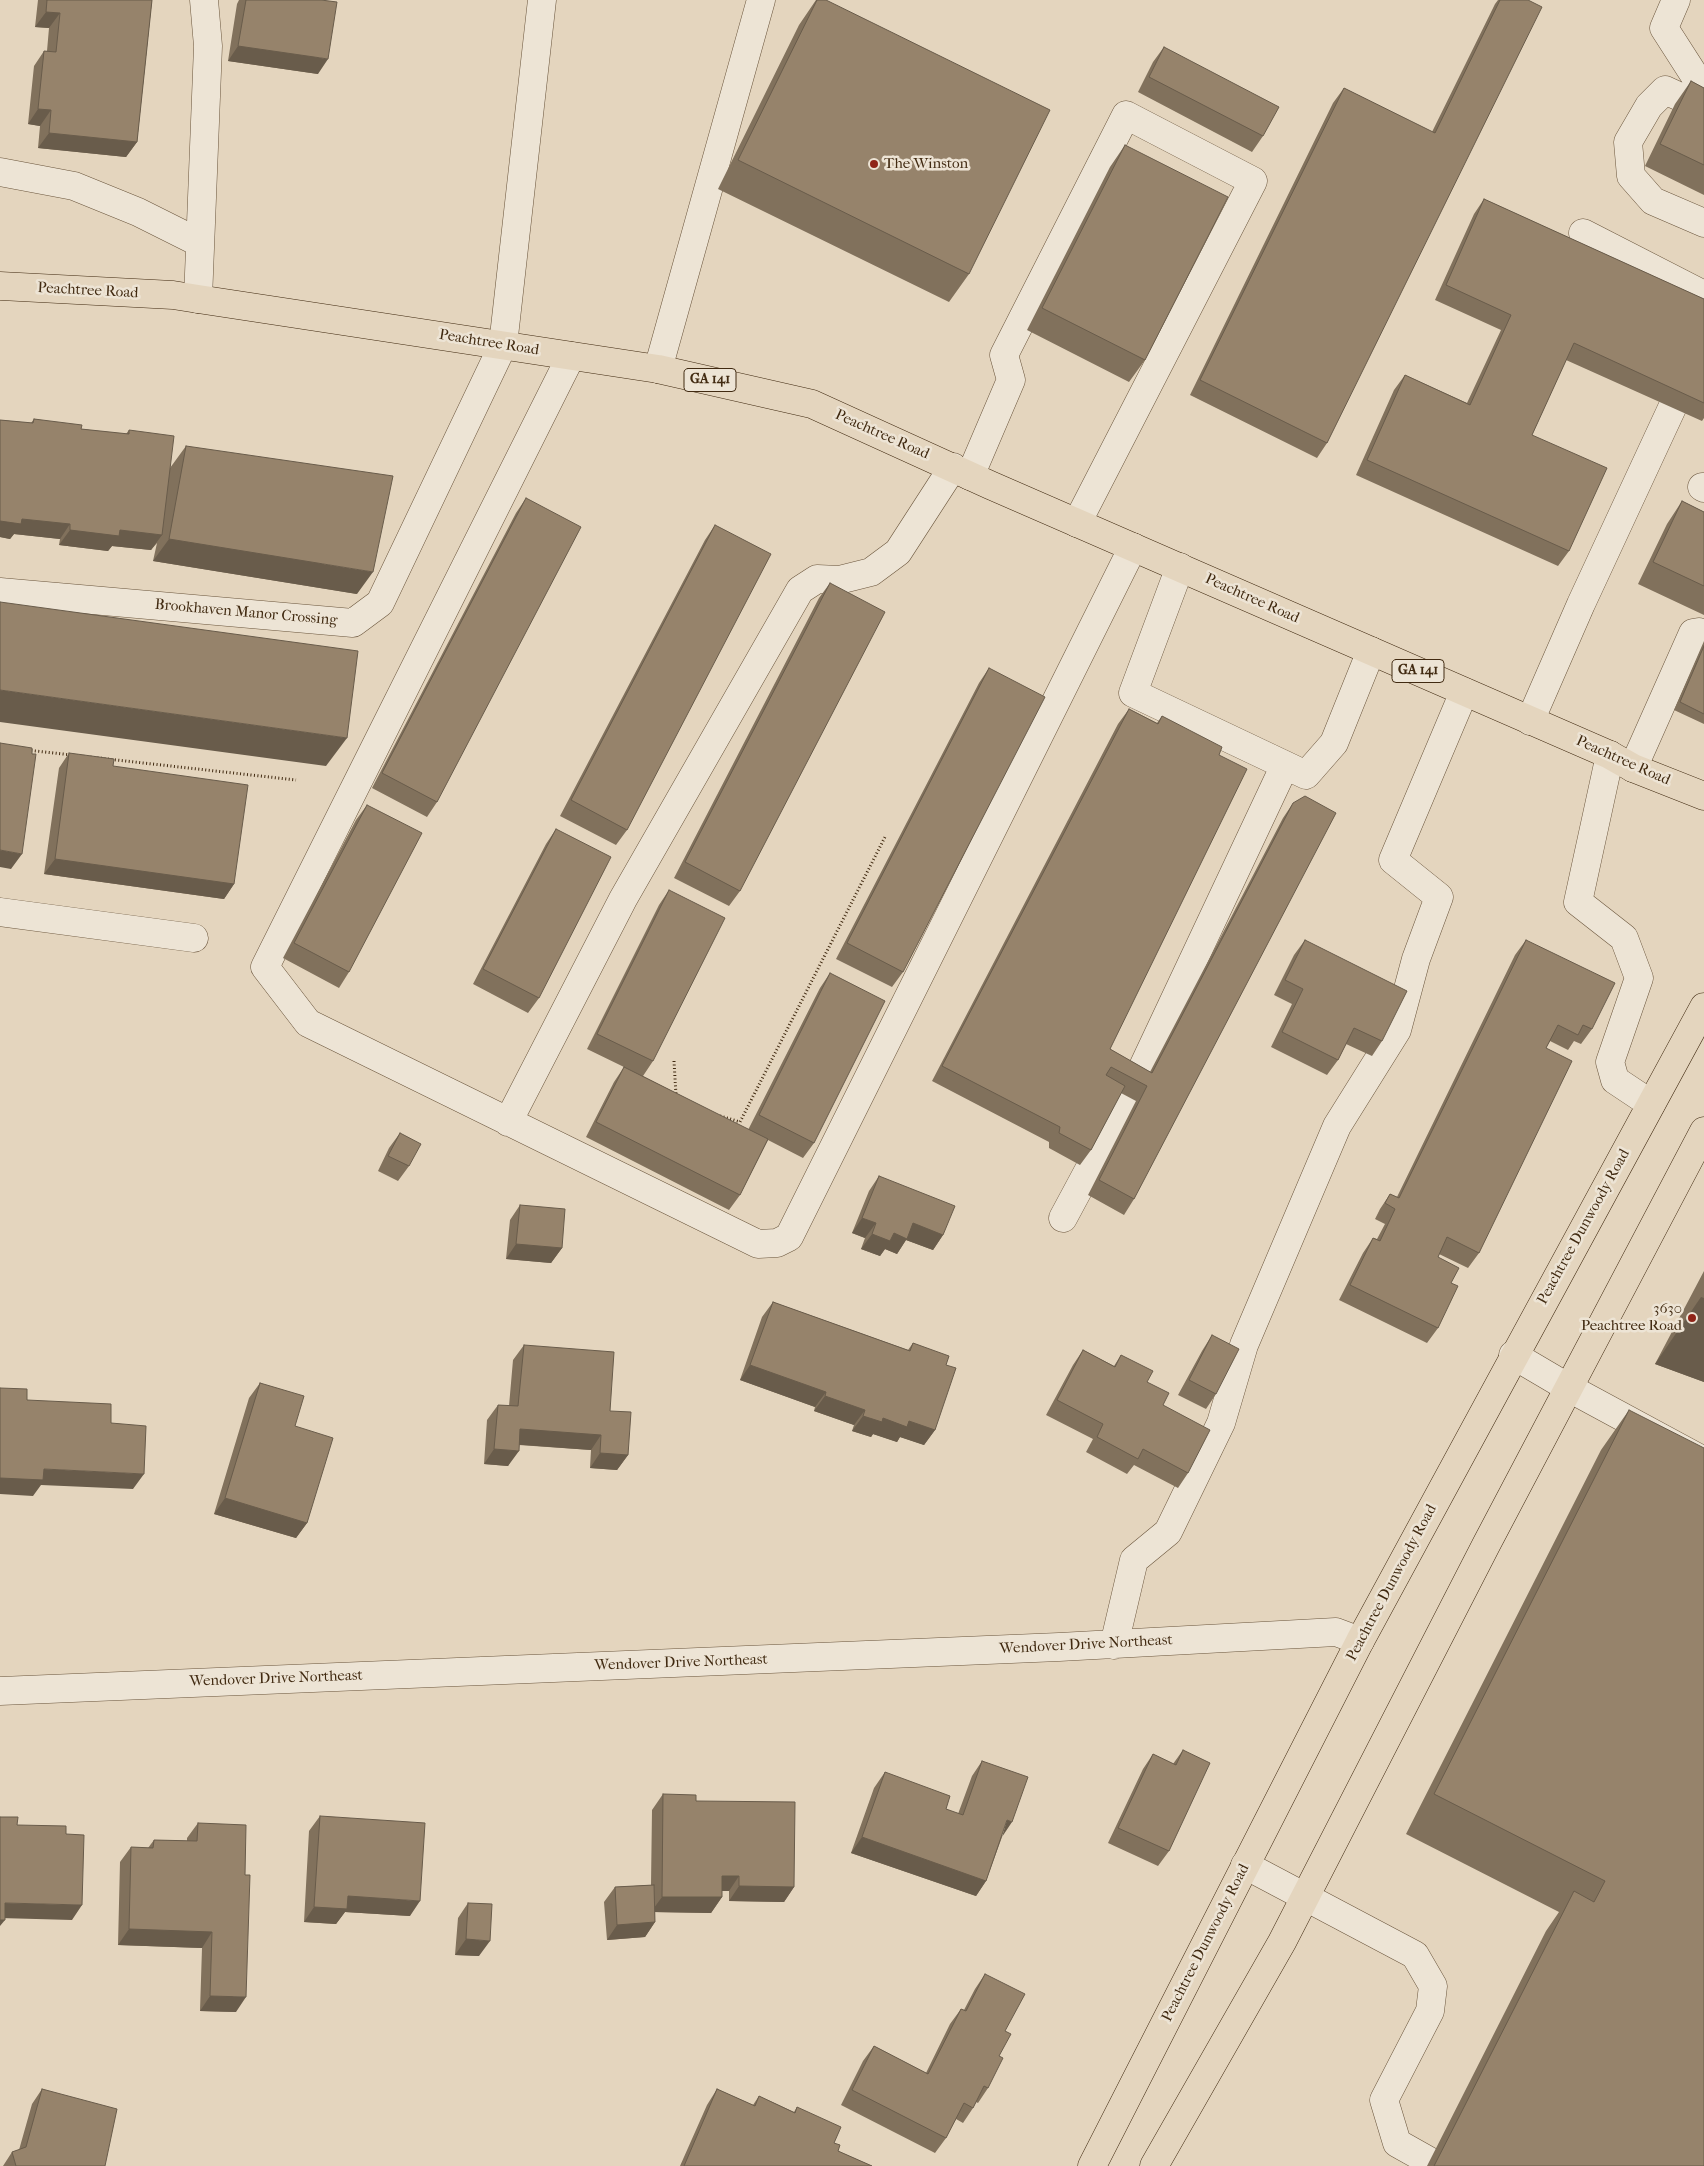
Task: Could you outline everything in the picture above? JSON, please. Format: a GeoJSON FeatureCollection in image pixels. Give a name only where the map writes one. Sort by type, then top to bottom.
{"type":"FeatureCollection","features":[{"type":"Feature","properties":{"kind":"main road","name":"Peachtree Road"},"geometry":{"type":"LineString","coordinates":[[0,286],[198,298],[658,369],[812,404],[1133,547],[1610,755],[1633,768],[1704,796]]}},
{"type":"Feature","properties":{"kind":"main road","name":"Peachtree Dunwoody Road"},"geometry":{"type":"LineString","coordinates":[[1092,2166],[1360,1641],[1513,1355],[1704,1007]]}},
{"type":"Feature","properties":{"kind":"main road"},"geometry":{"type":"LineString","coordinates":[[1154,2166],[1306,1897],[1486,1545],[1704,1131]]}},
{"type":"Feature","properties":{"kind":"street"},"geometry":{"type":"LineString","coordinates":[[198,298],[208,46],[204,0]]}},
{"type":"Feature","properties":{"kind":"street","name":"Brookhaven Manor Crossing"},"geometry":{"type":"LineString","coordinates":[[0,592],[353,623],[380,603],[503,345],[542,0]]}},
{"type":"Feature","properties":{"kind":"street"},"geometry":{"type":"LineString","coordinates":[[658,369],[761,0]]}},
{"type":"Feature","properties":{"kind":"street"},"geometry":{"type":"LineString","coordinates":[[1676,0],[1664,28],[1698,81],[1704,84]]}},
{"type":"Feature","properties":{"kind":"street"},"geometry":{"type":"LineString","coordinates":[[1704,108],[1665,90],[1649,106],[1628,142],[1632,176],[1653,201],[1704,223]]}},
{"type":"Feature","properties":{"kind":"street"},"geometry":{"type":"LineString","coordinates":[[508,1122],[622,899],[800,590],[817,579],[839,580],[871,572],[898,552],[961,471],[1011,380],[1004,355],[1126,115],[1253,182],[1077,522]]}},
{"type":"Feature","properties":{"kind":"street"},"geometry":{"type":"LineString","coordinates":[[0,172],[74,186],[138,212],[200,243]]}},
{"type":"Feature","properties":{"kind":"street"},"geometry":{"type":"LineString","coordinates":[[1583,233],[1704,295]]}},
{"type":"Feature","properties":{"kind":"street"},"geometry":{"type":"LineString","coordinates":[[571,356],[265,967],[308,1023],[758,1244],[777,1243],[789,1237],[1133,547]]}},
{"type":"Feature","properties":{"kind":"street"},"geometry":{"type":"LineString","coordinates":[[1530,721],[1581,604],[1672,408]]}},
{"type":"Feature","properties":{"kind":"street"},"geometry":{"type":"LineString","coordinates":[[1180,567],[1133,693],[1306,775],[1334,743],[1371,651]]}},
{"type":"Feature","properties":{"kind":"street"},"geometry":{"type":"LineString","coordinates":[[1633,768],[1693,634],[1699,632],[1704,634]]}},
{"type":"Feature","properties":{"kind":"street"},"geometry":{"type":"LineString","coordinates":[[1114,1644],[1134,1560],[1168,1532],[1221,1422],[1244,1345],[1337,1126],[1397,1030],[1416,959],[1439,897],[1393,860],[1464,692]]}},
{"type":"Feature","properties":{"kind":"street"},"geometry":{"type":"LineString","coordinates":[[1610,755],[1578,902],[1624,938],[1639,978],[1610,1062],[1615,1080],[1651,1104]]}},
{"type":"Feature","properties":{"kind":"street"},"geometry":{"type":"LineString","coordinates":[[1063,1218],[1132,1091],[1285,765]]}},
{"type":"Feature","properties":{"kind":"street"},"geometry":{"type":"LineString","coordinates":[[0,912],[194,938]]}},
{"type":"Feature","properties":{"kind":"street"},"geometry":{"type":"LineString","coordinates":[[1513,1355],[1569,1388],[1704,1461]]}},
{"type":"Feature","properties":{"kind":"street","name":"Wendover Drive Northeast"},"geometry":{"type":"LineString","coordinates":[[0,1691],[1114,1644],[1336,1632],[1360,1641]]}},
{"type":"Feature","properties":{"kind":"street"},"geometry":{"type":"LineString","coordinates":[[1246,1865],[1416,1955],[1433,1986],[1430,2011],[1384,2100],[1397,2143],[1429,2161]]}},
{"type":"Feature","properties":{"kind":"path"},"geometry":{"type":"LineString","coordinates":[[0,747],[296,780]]}},
{"type":"Feature","properties":{"kind":"path"},"geometry":{"type":"LineString","coordinates":[[712,1114],[740,1122],[885,837]]}},
{"type":"Feature","properties":{"kind":"path"},"geometry":{"type":"LineString","coordinates":[[674,1061],[676,1102]]}},
{"type":"Feature","properties":{"kind":"building"},"geometry":{"type":"Polygon","coordinates":[[[47,0],[152,0],[137,142],[49,133],[51,110],[38,109],[44,51],[56,52],[60,13],[46,12],[47,0]]]}},
{"type":"Feature","properties":{"kind":"building"},"geometry":{"type":"Polygon","coordinates":[[[246,0],[321,0],[337,2],[328,59],[238,46],[246,0]]]}},
{"type":"Feature","properties":{"kind":"building","name":"The Winston"},"geometry":{"type":"Polygon","coordinates":[[[817,0],[826,0],[1050,110],[969,274],[738,160],[817,0]]]}},
{"type":"Feature","properties":{"kind":"building"},"geometry":{"type":"Polygon","coordinates":[[[1500,0],[1528,0],[1542,7],[1327,443],[1200,380],[1344,88],[1435,133],[1500,0]]]}},
{"type":"Feature","properties":{"kind":"building"},"geometry":{"type":"Polygon","coordinates":[[[1164,47],[1279,107],[1263,136],[1149,77],[1164,47]]]}},
{"type":"Feature","properties":{"kind":"building"},"geometry":{"type":"Polygon","coordinates":[[[1691,81],[1704,88],[1704,165],[1660,144],[1691,81]]]}},
{"type":"Feature","properties":{"kind":"building"},"geometry":{"type":"Polygon","coordinates":[[[1125,145],[1228,197],[1145,360],[1042,308],[1125,145]]]}},
{"type":"Feature","properties":{"kind":"building"},"geometry":{"type":"Polygon","coordinates":[[[1484,199],[1704,299],[1704,403],[1574,343],[1532,435],[1607,468],[1569,551],[1367,460],[1405,375],[1470,405],[1511,315],[1446,285],[1484,199]]]}},
{"type":"Feature","properties":{"kind":"building"},"geometry":{"type":"Polygon","coordinates":[[[34,419],[82,425],[81,429],[129,434],[129,430],[174,436],[162,535],[120,530],[119,536],[70,530],[70,524],[22,519],[21,524],[0,521],[0,420],[33,423],[34,419]]]}},
{"type":"Feature","properties":{"kind":"building"},"geometry":{"type":"Polygon","coordinates":[[[186,446],[393,476],[373,572],[169,539],[186,446]]]}},
{"type":"Feature","properties":{"kind":"building"},"geometry":{"type":"Polygon","coordinates":[[[526,498],[581,527],[437,802],[382,773],[526,498]]]}},
{"type":"Feature","properties":{"kind":"building"},"geometry":{"type":"Polygon","coordinates":[[[1682,501],[1704,512],[1704,586],[1653,562],[1682,501]]]}},
{"type":"Feature","properties":{"kind":"building"},"geometry":{"type":"Polygon","coordinates":[[[715,525],[771,554],[627,830],[571,800],[715,525]]]}},
{"type":"Feature","properties":{"kind":"building"},"geometry":{"type":"Polygon","coordinates":[[[830,583],[885,612],[740,891],[685,862],[830,583]]]}},
{"type":"Feature","properties":{"kind":"building"},"geometry":{"type":"Polygon","coordinates":[[[0,602],[358,651],[347,738],[0,690],[0,602]]]}},
{"type":"Feature","properties":{"kind":"building"},"geometry":{"type":"Polygon","coordinates":[[[1704,646],[1704,714],[1680,702],[1704,646]]]}},
{"type":"Feature","properties":{"kind":"building"},"geometry":{"type":"Polygon","coordinates":[[[989,668],[1045,697],[903,972],[847,943],[989,668]]]}},
{"type":"Feature","properties":{"kind":"building"},"geometry":{"type":"Polygon","coordinates":[[[1129,709],[1158,724],[1162,716],[1222,747],[1219,755],[1247,769],[1110,1049],[1152,1073],[1293,803],[1305,796],[1336,813],[1134,1199],[1099,1180],[1147,1086],[1111,1067],[1106,1075],[1125,1086],[1091,1150],[1059,1133],[1060,1127],[942,1066],[1129,709]]]}},
{"type":"Feature","properties":{"kind":"building"},"geometry":{"type":"Polygon","coordinates":[[[0,743],[32,748],[32,754],[36,754],[22,854],[0,850],[0,743]]]}},
{"type":"Feature","properties":{"kind":"building"},"geometry":{"type":"Polygon","coordinates":[[[69,753],[114,759],[113,766],[248,785],[234,884],[55,859],[69,753]]]}},
{"type":"Feature","properties":{"kind":"building"},"geometry":{"type":"Polygon","coordinates":[[[367,805],[422,833],[349,972],[294,943],[367,805]]]}},
{"type":"Feature","properties":{"kind":"building"},"geometry":{"type":"Polygon","coordinates":[[[556,829],[611,857],[539,998],[483,969],[556,829]]]}},
{"type":"Feature","properties":{"kind":"building"},"geometry":{"type":"Polygon","coordinates":[[[669,890],[725,918],[653,1061],[597,1034],[669,890]]]}},
{"type":"Feature","properties":{"kind":"building"},"geometry":{"type":"Polygon","coordinates":[[[1305,940],[1407,991],[1382,1041],[1354,1028],[1338,1060],[1282,1032],[1303,989],[1285,980],[1305,940]]]}},
{"type":"Feature","properties":{"kind":"building"},"geometry":{"type":"Polygon","coordinates":[[[1526,940],[1615,983],[1592,1029],[1583,1025],[1578,1035],[1558,1025],[1546,1048],[1572,1061],[1479,1253],[1447,1237],[1438,1257],[1459,1268],[1451,1283],[1458,1286],[1438,1328],[1350,1285],[1373,1238],[1380,1241],[1395,1209],[1385,1203],[1390,1194],[1399,1198],[1526,940]]]}},
{"type":"Feature","properties":{"kind":"building"},"geometry":{"type":"Polygon","coordinates":[[[830,973],[885,1001],[814,1143],[759,1115],[830,973]]]}},
{"type":"Feature","properties":{"kind":"building"},"geometry":{"type":"Polygon","coordinates":[[[624,1067],[768,1139],[740,1195],[596,1122],[624,1067]]]}},
{"type":"Feature","properties":{"kind":"building"},"geometry":{"type":"Polygon","coordinates":[[[400,1133],[421,1144],[409,1166],[388,1156],[400,1133]]]}},
{"type":"Feature","properties":{"kind":"building"},"geometry":{"type":"Polygon","coordinates":[[[879,1176],[955,1206],[943,1235],[913,1223],[907,1239],[894,1233],[890,1241],[872,1234],[876,1223],[862,1218],[879,1176]]]}},
{"type":"Feature","properties":{"kind":"building"},"geometry":{"type":"Polygon","coordinates":[[[520,1205],[565,1209],[562,1248],[516,1244],[520,1205]]]}},
{"type":"Feature","properties":{"kind":"building"},"geometry":{"type":"Polygon","coordinates":[[[773,1302],[910,1351],[913,1343],[949,1356],[946,1365],[956,1368],[935,1430],[909,1421],[907,1427],[883,1418],[882,1422],[863,1416],[865,1410],[825,1396],[826,1392],[750,1365],[773,1302]]]}},
{"type":"Feature","properties":{"kind":"building"},"geometry":{"type":"Polygon","coordinates":[[[1212,1335],[1239,1349],[1216,1394],[1189,1380],[1212,1335]]]}},
{"type":"Feature","properties":{"kind":"building"},"geometry":{"type":"Polygon","coordinates":[[[524,1345],[614,1352],[610,1411],[631,1412],[628,1455],[600,1453],[601,1435],[520,1429],[519,1451],[494,1449],[498,1405],[518,1406],[524,1345]]]}},
{"type":"Feature","properties":{"kind":"building"},"geometry":{"type":"Polygon","coordinates":[[[1083,1350],[1115,1367],[1121,1355],[1153,1371],[1147,1382],[1169,1393],[1163,1405],[1210,1430],[1188,1473],[1143,1449],[1138,1459],[1097,1437],[1103,1424],[1057,1400],[1083,1350]]]}},
{"type":"Feature","properties":{"kind":"building"},"geometry":{"type":"Polygon","coordinates":[[[260,1383],[304,1396],[295,1426],[333,1438],[307,1523],[225,1498],[260,1383]]]}},
{"type":"Feature","properties":{"kind":"building"},"geometry":{"type":"Polygon","coordinates":[[[0,1388],[27,1389],[27,1400],[111,1404],[111,1423],[146,1426],[144,1474],[44,1469],[43,1480],[0,1478],[0,1388]]]}},
{"type":"Feature","properties":{"kind":"building"},"geometry":{"type":"Polygon","coordinates":[[[1629,1410],[1704,1448],[1704,2166],[1434,2166],[1574,1891],[1594,1902],[1605,1881],[1434,1794],[1629,1410]]]}},
{"type":"Feature","properties":{"kind":"building"},"geometry":{"type":"Polygon","coordinates":[[[1183,1750],[1210,1763],[1169,1851],[1118,1828],[1153,1754],[1176,1765],[1183,1750]]]}},
{"type":"Feature","properties":{"kind":"building"},"geometry":{"type":"Polygon","coordinates":[[[982,1761],[1028,1777],[1012,1822],[1007,1820],[986,1881],[862,1837],[885,1772],[950,1796],[946,1809],[963,1815],[982,1761]]]}},
{"type":"Feature","properties":{"kind":"building"},"geometry":{"type":"Polygon","coordinates":[[[663,1794],[696,1795],[696,1801],[795,1802],[794,1887],[739,1886],[739,1876],[722,1876],[722,1897],[662,1897],[663,1794]]]}},
{"type":"Feature","properties":{"kind":"building"},"geometry":{"type":"Polygon","coordinates":[[[320,1816],[425,1823],[420,1901],[348,1896],[347,1909],[314,1907],[320,1816]]]}},
{"type":"Feature","properties":{"kind":"building"},"geometry":{"type":"Polygon","coordinates":[[[0,1817],[18,1817],[17,1825],[66,1826],[66,1834],[84,1835],[82,1905],[5,1903],[5,1920],[0,1920],[0,1817]]]}},
{"type":"Feature","properties":{"kind":"building"},"geometry":{"type":"Polygon","coordinates":[[[198,1823],[246,1825],[245,1875],[250,1875],[246,1997],[210,1996],[212,1932],[129,1929],[131,1847],[153,1848],[154,1840],[197,1841],[198,1823]]]}},
{"type":"Feature","properties":{"kind":"building"},"geometry":{"type":"Polygon","coordinates":[[[654,1885],[655,1922],[617,1925],[615,1887],[654,1885]]]}},
{"type":"Feature","properties":{"kind":"building"},"geometry":{"type":"Polygon","coordinates":[[[468,1903],[492,1904],[490,1941],[466,1939],[468,1903]]]}},
{"type":"Feature","properties":{"kind":"building"},"geometry":{"type":"Polygon","coordinates":[[[985,1974],[1025,1994],[1005,2031],[1011,2034],[999,2056],[1003,2058],[988,2088],[984,2086],[973,2108],[964,2103],[946,2138],[852,2090],[874,2046],[928,2074],[961,2009],[966,2011],[985,1974]]]}},
{"type":"Feature","properties":{"kind":"building"},"geometry":{"type":"Polygon","coordinates":[[[42,2089],[117,2109],[105,2166],[16,2166],[12,2152],[26,2147],[42,2089]]]}},
{"type":"Feature","properties":{"kind":"building"},"geometry":{"type":"Polygon","coordinates":[[[717,2089],[755,2106],[759,2096],[795,2113],[797,2107],[841,2127],[834,2143],[840,2145],[838,2151],[872,2166],[684,2166],[717,2089]]]}},
{"type":"Feature","properties":{"kind":"place","name":"The Winston"},"geometry":{"type":"Point","coordinates":[874,164]}},
{"type":"Feature","properties":{"kind":"place","name":"3630 Peachtree Road"},"geometry":{"type":"Point","coordinates":[1692,1318]}}]}
